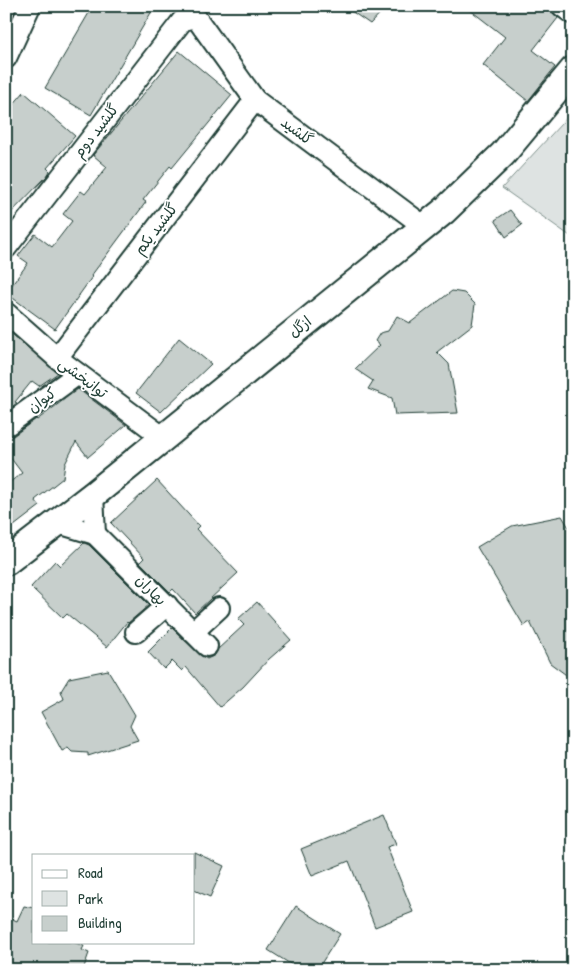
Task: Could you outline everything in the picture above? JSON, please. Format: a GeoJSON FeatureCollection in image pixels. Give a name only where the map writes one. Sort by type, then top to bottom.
{"type":"FeatureCollection","features":[{"type":"Feature","properties":{"kind":"main road","name":"ازگل"},"geometry":{"type":"LineString","coordinates":[[6,562],[93,495],[444,211],[503,154],[573,70]]}},
{"type":"Feature","properties":{"kind":"street"},"geometry":{"type":"LineString","coordinates":[[6,58],[30,6]]}},
{"type":"Feature","properties":{"kind":"street"},"geometry":{"type":"LineString","coordinates":[[562,6],[573,14]]}},
{"type":"Feature","properties":{"kind":"street","name":"گلشید"},"geometry":{"type":"LineString","coordinates":[[189,18],[197,19],[255,100],[425,227]]}},
{"type":"Feature","properties":{"kind":"street","name":"گلشيد دوم"},"geometry":{"type":"LineString","coordinates":[[6,248],[182,21],[189,18]]}},
{"type":"Feature","properties":{"kind":"street","name":"گلشيد يكم"},"geometry":{"type":"LineString","coordinates":[[57,358],[255,100]]}},
{"type":"Feature","properties":{"kind":"street","name":"توانبخشی"},"geometry":{"type":"LineString","coordinates":[[6,313],[57,358],[164,438]]}},
{"type":"Feature","properties":{"kind":"street","name":"کیوان"},"geometry":{"type":"LineString","coordinates":[[6,426],[78,374]]}},
{"type":"Feature","properties":{"kind":"street"},"geometry":{"type":"LineString","coordinates":[[58,523],[95,534],[93,495]]}},
{"type":"Feature","properties":{"kind":"street","name":"بهاران"},"geometry":{"type":"LineString","coordinates":[[95,534],[207,646]]}},
{"type":"Feature","properties":{"kind":"street"},"geometry":{"type":"LineString","coordinates":[[136,632],[167,605]]}},
{"type":"Feature","properties":{"kind":"street"},"geometry":{"type":"LineString","coordinates":[[193,632],[219,608]]}},
{"type":"Feature","properties":{"kind":"green space"},"geometry":{"type":"Polygon","coordinates":[[[573,111],[573,238],[502,188],[573,111]]]}},
{"type":"Feature","properties":{"kind":"building"},"geometry":{"type":"Polygon","coordinates":[[[93,6],[143,6],[152,11],[91,115],[45,88],[93,6]]]}},
{"type":"Feature","properties":{"kind":"building"},"geometry":{"type":"Polygon","coordinates":[[[344,6],[387,6],[370,24],[344,6]]]}},
{"type":"Feature","properties":{"kind":"building"},"geometry":{"type":"Polygon","coordinates":[[[465,6],[546,6],[558,18],[533,50],[555,67],[528,101],[483,65],[505,37],[465,6]]]}},
{"type":"Feature","properties":{"kind":"building"},"geometry":{"type":"Polygon","coordinates":[[[179,51],[232,95],[143,200],[146,202],[91,276],[55,329],[6,293],[28,263],[18,256],[35,234],[52,247],[72,221],[63,214],[81,191],[85,194],[107,167],[93,155],[179,51]]]}},
{"type":"Feature","properties":{"kind":"building"},"geometry":{"type":"Polygon","coordinates":[[[24,92],[75,136],[47,168],[50,171],[47,176],[6,218],[6,113],[24,92]]]}},
{"type":"Feature","properties":{"kind":"building"},"geometry":{"type":"Polygon","coordinates":[[[510,210],[522,225],[506,237],[495,220],[510,210]]]}},
{"type":"Feature","properties":{"kind":"building"},"geometry":{"type":"Polygon","coordinates":[[[452,291],[464,293],[475,304],[472,325],[437,352],[449,364],[458,413],[395,415],[392,398],[368,389],[373,381],[355,369],[380,345],[375,341],[380,333],[388,331],[397,316],[410,323],[452,291]]]}},
{"type":"Feature","properties":{"kind":"building"},"geometry":{"type":"Polygon","coordinates":[[[6,329],[58,373],[39,386],[32,381],[15,402],[17,403],[6,411],[6,329]]]}},
{"type":"Feature","properties":{"kind":"building"},"geometry":{"type":"Polygon","coordinates":[[[179,338],[211,364],[161,412],[136,393],[179,338]]]}},
{"type":"Feature","properties":{"kind":"building"},"geometry":{"type":"Polygon","coordinates":[[[78,389],[126,425],[88,457],[76,442],[65,464],[63,478],[35,500],[40,506],[14,526],[6,516],[6,485],[22,473],[6,452],[6,438],[13,436],[37,420],[78,389]]]}},
{"type":"Feature","properties":{"kind":"building"},"geometry":{"type":"Polygon","coordinates":[[[157,480],[199,526],[196,529],[238,573],[195,613],[173,589],[170,592],[140,562],[144,558],[111,523],[157,480]]]}},
{"type":"Feature","properties":{"kind":"building"},"geometry":{"type":"Polygon","coordinates":[[[562,516],[573,534],[573,680],[550,663],[530,622],[524,626],[477,547],[512,526],[562,516]]]}},
{"type":"Feature","properties":{"kind":"building"},"geometry":{"type":"Polygon","coordinates":[[[84,543],[89,545],[149,605],[127,622],[107,647],[67,614],[63,618],[31,587],[55,561],[60,566],[84,543]]]}},
{"type":"Feature","properties":{"kind":"building"},"geometry":{"type":"Polygon","coordinates":[[[257,602],[291,640],[220,707],[186,667],[182,671],[172,661],[164,669],[148,652],[172,628],[199,654],[207,659],[215,655],[218,649],[244,625],[238,619],[257,602]]]}},
{"type":"Feature","properties":{"kind":"building"},"geometry":{"type":"Polygon","coordinates":[[[108,670],[135,715],[130,726],[138,740],[88,756],[88,753],[72,752],[68,748],[62,751],[41,712],[64,699],[61,691],[69,678],[108,670]]]}},
{"type":"Feature","properties":{"kind":"building"},"geometry":{"type":"Polygon","coordinates":[[[384,815],[396,844],[387,847],[413,912],[375,927],[349,861],[312,876],[301,849],[384,815]]]}},
{"type":"Feature","properties":{"kind":"building"},"geometry":{"type":"Polygon","coordinates":[[[194,852],[224,866],[210,897],[195,890],[194,852]]]}},
{"type":"Feature","properties":{"kind":"building"},"geometry":{"type":"Polygon","coordinates":[[[24,906],[32,908],[32,944],[78,944],[84,946],[82,950],[89,953],[83,970],[9,970],[10,966],[6,964],[6,916],[17,921],[24,906]]]}},
{"type":"Feature","properties":{"kind":"building"},"geometry":{"type":"Polygon","coordinates":[[[296,906],[340,934],[317,970],[300,970],[268,950],[296,906]]]}}]}
